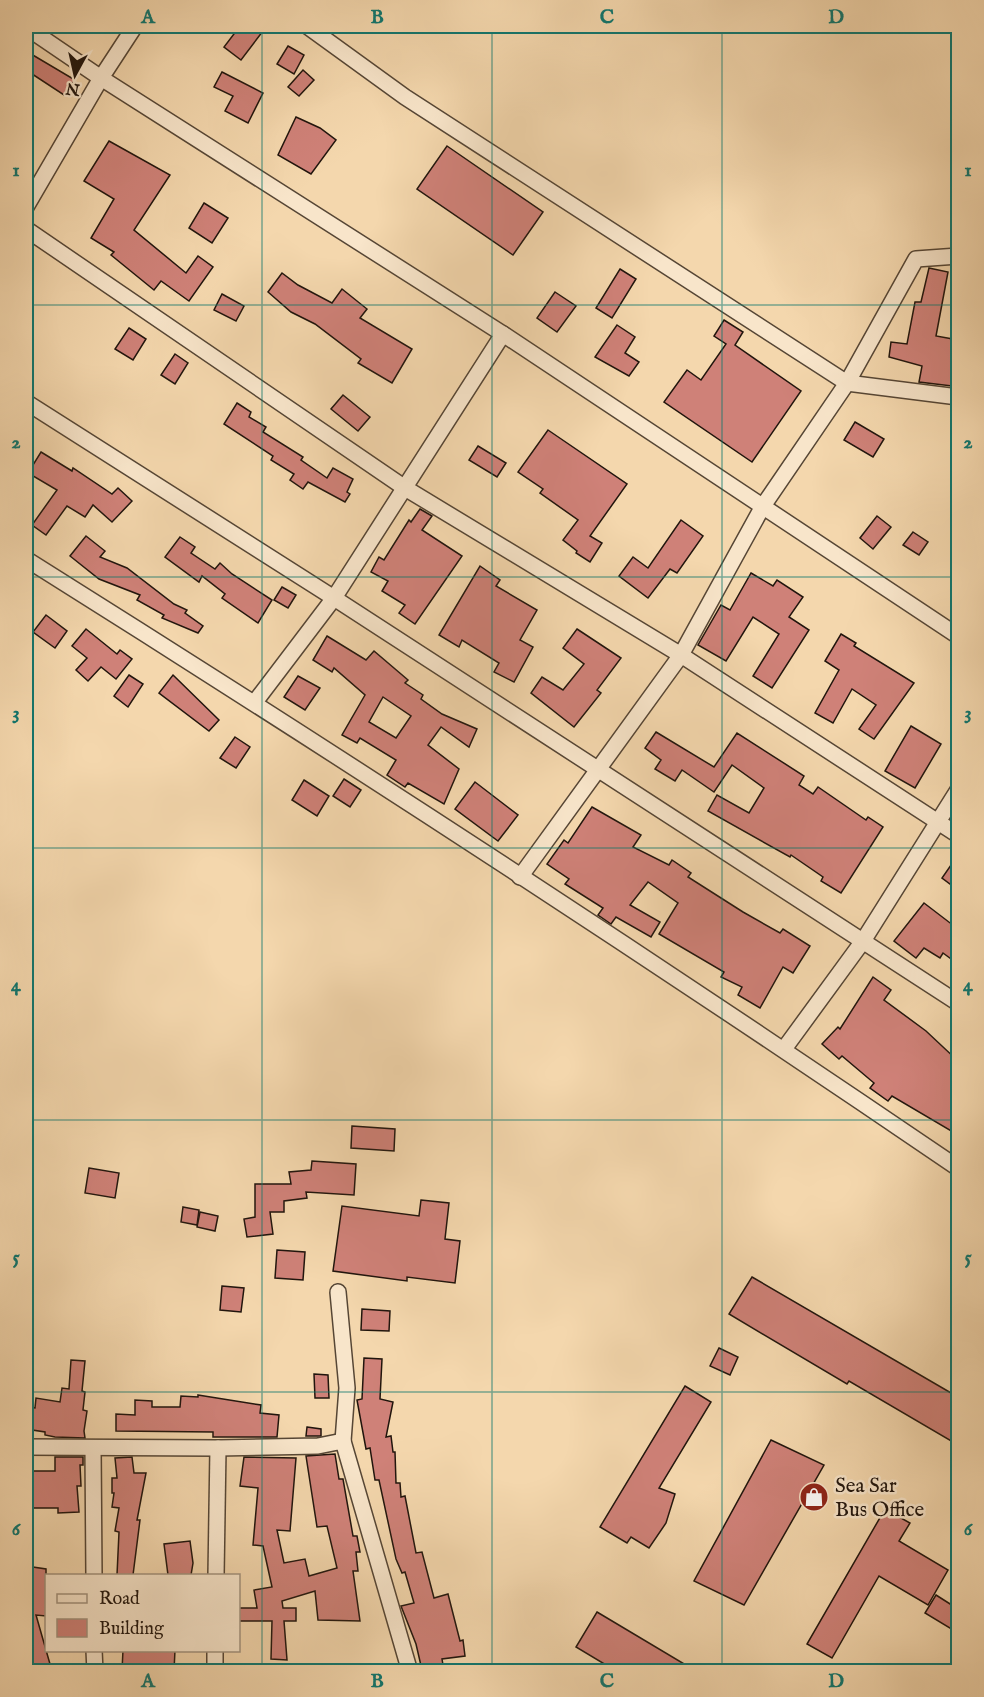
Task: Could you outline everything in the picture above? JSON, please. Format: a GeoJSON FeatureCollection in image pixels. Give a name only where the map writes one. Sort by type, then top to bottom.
{"type":"FeatureCollection","features":[{"type":"Feature","properties":{"kind":"street"},"geometry":{"type":"LineString","coordinates":[[26,207],[100,78],[135,26]]}},
{"type":"Feature","properties":{"kind":"street"},"geometry":{"type":"LineString","coordinates":[[307,26],[405,97],[847,383],[958,397]]}},
{"type":"Feature","properties":{"kind":"street"},"geometry":{"type":"LineString","coordinates":[[26,27],[100,78],[503,334],[958,636]]}},
{"type":"Feature","properties":{"kind":"street"},"geometry":{"type":"LineString","coordinates":[[26,229],[405,488],[681,655],[958,835]]}},
{"type":"Feature","properties":{"kind":"street"},"geometry":{"type":"LineString","coordinates":[[520,877],[681,655],[762,506],[847,383],[916,259],[958,256]]}},
{"type":"Feature","properties":{"kind":"street"},"geometry":{"type":"LineString","coordinates":[[255,702],[334,598],[503,334]]}},
{"type":"Feature","properties":{"kind":"street"},"geometry":{"type":"LineString","coordinates":[[26,402],[334,598],[958,1004]]}},
{"type":"Feature","properties":{"kind":"street"},"geometry":{"type":"LineString","coordinates":[[26,559],[255,702],[784,1049],[958,1168]]}},
{"type":"Feature","properties":{"kind":"street"},"geometry":{"type":"LineString","coordinates":[[784,1049],[863,941],[958,790]]}},
{"type":"Feature","properties":{"kind":"street"},"geometry":{"type":"LineString","coordinates":[[338,1292],[347,1388],[343,1441],[410,1671]]}},
{"type":"Feature","properties":{"kind":"street"},"geometry":{"type":"LineString","coordinates":[[26,1447],[218,1448],[318,1446],[343,1441]]}},
{"type":"Feature","properties":{"kind":"street"},"geometry":{"type":"LineString","coordinates":[[93,1448],[94,1574]]}},
{"type":"Feature","properties":{"kind":"street"},"geometry":{"type":"LineString","coordinates":[[216,1574],[218,1448]]}},
{"type":"Feature","properties":{"kind":"street"},"geometry":{"type":"LineString","coordinates":[[94,1652],[95,1671]]}},
{"type":"Feature","properties":{"kind":"street"},"geometry":{"type":"LineString","coordinates":[[215,1652],[215,1671]]}},
{"type":"Feature","properties":{"kind":"building"},"geometry":{"type":"Polygon","coordinates":[[[240,26],[255,26],[263,31],[241,60],[224,47],[240,26]]]}},
{"type":"Feature","properties":{"kind":"building"},"geometry":{"type":"Polygon","coordinates":[[[288,46],[304,55],[294,74],[277,64],[288,46]]]}},
{"type":"Feature","properties":{"kind":"building"},"geometry":{"type":"Polygon","coordinates":[[[26,51],[75,80],[64,95],[26,70],[26,51]]]}},
{"type":"Feature","properties":{"kind":"building"},"geometry":{"type":"Polygon","coordinates":[[[303,70],[314,80],[299,96],[288,87],[303,70]]]}},
{"type":"Feature","properties":{"kind":"building"},"geometry":{"type":"Polygon","coordinates":[[[222,72],[263,93],[248,123],[225,111],[233,96],[214,87],[222,72]]]}},
{"type":"Feature","properties":{"kind":"building"},"geometry":{"type":"Polygon","coordinates":[[[296,117],[320,128],[336,140],[311,174],[278,155],[296,117]]]}},
{"type":"Feature","properties":{"kind":"building"},"geometry":{"type":"Polygon","coordinates":[[[109,141],[170,175],[134,230],[186,273],[198,256],[213,267],[189,301],[161,281],[154,290],[111,255],[114,252],[91,238],[114,199],[84,181],[109,141]]]}},
{"type":"Feature","properties":{"kind":"building"},"geometry":{"type":"Polygon","coordinates":[[[447,146],[543,212],[513,255],[417,189],[447,146]]]}},
{"type":"Feature","properties":{"kind":"building"},"geometry":{"type":"Polygon","coordinates":[[[204,203],[228,218],[212,243],[189,228],[204,203]]]}},
{"type":"Feature","properties":{"kind":"building"},"geometry":{"type":"Polygon","coordinates":[[[929,268],[948,272],[936,336],[958,340],[958,374],[954,373],[952,386],[919,382],[922,366],[889,357],[891,342],[907,344],[915,302],[921,302],[929,268]]]}},
{"type":"Feature","properties":{"kind":"building"},"geometry":{"type":"Polygon","coordinates":[[[620,269],[636,279],[612,318],[596,308],[620,269]]]}},
{"type":"Feature","properties":{"kind":"building"},"geometry":{"type":"Polygon","coordinates":[[[282,273],[298,285],[332,303],[342,289],[367,309],[360,318],[412,349],[392,383],[358,363],[361,359],[315,324],[291,312],[268,292],[282,273]]]}},
{"type":"Feature","properties":{"kind":"building"},"geometry":{"type":"Polygon","coordinates":[[[555,292],[576,306],[557,332],[537,318],[555,292]]]}},
{"type":"Feature","properties":{"kind":"building"},"geometry":{"type":"Polygon","coordinates":[[[222,294],[244,306],[236,321],[214,310],[222,294]]]}},
{"type":"Feature","properties":{"kind":"building"},"geometry":{"type":"Polygon","coordinates":[[[724,320],[743,332],[735,345],[801,391],[752,462],[664,402],[687,370],[701,380],[726,344],[714,336],[724,320]]]}},
{"type":"Feature","properties":{"kind":"building"},"geometry":{"type":"Polygon","coordinates":[[[617,325],[635,337],[625,353],[639,362],[629,376],[595,357],[617,325]]]}},
{"type":"Feature","properties":{"kind":"building"},"geometry":{"type":"Polygon","coordinates":[[[129,328],[146,339],[133,360],[115,349],[129,328]]]}},
{"type":"Feature","properties":{"kind":"building"},"geometry":{"type":"Polygon","coordinates":[[[175,354],[188,363],[175,384],[161,375],[175,354]]]}},
{"type":"Feature","properties":{"kind":"building"},"geometry":{"type":"Polygon","coordinates":[[[343,395],[370,417],[358,431],[331,409],[343,395]]]}},
{"type":"Feature","properties":{"kind":"building"},"geometry":{"type":"Polygon","coordinates":[[[237,403],[251,412],[249,417],[266,427],[263,432],[303,457],[301,460],[327,478],[333,468],[353,479],[347,492],[350,494],[345,502],[308,482],[303,489],[290,480],[294,474],[271,460],[273,456],[224,424],[237,403]]]}},
{"type":"Feature","properties":{"kind":"building"},"geometry":{"type":"Polygon","coordinates":[[[855,422],[884,439],[873,457],[844,440],[855,422]]]}},
{"type":"Feature","properties":{"kind":"building"},"geometry":{"type":"Polygon","coordinates":[[[548,430],[627,484],[590,536],[602,543],[590,562],[576,553],[577,551],[563,540],[578,520],[540,493],[543,489],[518,472],[548,430]]]}},
{"type":"Feature","properties":{"kind":"building"},"geometry":{"type":"Polygon","coordinates":[[[478,446],[506,463],[497,477],[469,460],[478,446]]]}},
{"type":"Feature","properties":{"kind":"building"},"geometry":{"type":"Polygon","coordinates":[[[41,452],[72,471],[73,468],[112,494],[118,488],[132,501],[112,522],[93,505],[85,517],[67,506],[46,535],[32,525],[57,490],[28,473],[41,452]]]}},
{"type":"Feature","properties":{"kind":"building"},"geometry":{"type":"Polygon","coordinates":[[[420,509],[432,516],[422,530],[462,556],[415,624],[399,613],[405,605],[382,591],[388,581],[371,572],[379,557],[384,560],[409,520],[411,522],[420,509]]]}},
{"type":"Feature","properties":{"kind":"building"},"geometry":{"type":"Polygon","coordinates":[[[877,516],[891,527],[873,549],[860,538],[877,516]]]}},
{"type":"Feature","properties":{"kind":"building"},"geometry":{"type":"Polygon","coordinates":[[[681,520],[703,536],[677,573],[670,569],[648,598],[619,576],[633,557],[648,568],[681,520]]]}},
{"type":"Feature","properties":{"kind":"building"},"geometry":{"type":"Polygon","coordinates":[[[913,532],[928,542],[919,555],[903,545],[913,532]]]}},
{"type":"Feature","properties":{"kind":"building"},"geometry":{"type":"Polygon","coordinates":[[[86,536],[105,551],[100,557],[127,568],[174,604],[187,610],[185,613],[203,626],[198,633],[162,618],[164,615],[137,600],[140,595],[99,579],[70,556],[86,536]]]}},
{"type":"Feature","properties":{"kind":"building"},"geometry":{"type":"Polygon","coordinates":[[[180,537],[195,547],[191,553],[215,569],[220,563],[232,574],[272,600],[258,623],[222,598],[225,594],[202,576],[199,582],[165,557],[180,537]]]}},
{"type":"Feature","properties":{"kind":"building"},"geometry":{"type":"Polygon","coordinates":[[[480,566],[500,580],[496,586],[537,610],[520,640],[533,647],[514,682],[494,672],[499,663],[462,640],[459,647],[439,635],[480,566]]]}},
{"type":"Feature","properties":{"kind":"building"},"geometry":{"type":"Polygon","coordinates":[[[751,573],[773,586],[777,580],[803,597],[789,617],[809,630],[772,688],[753,676],[779,634],[753,617],[726,661],[698,645],[721,605],[730,610],[751,573]]]}},
{"type":"Feature","properties":{"kind":"building"},"geometry":{"type":"Polygon","coordinates":[[[282,587],[296,595],[288,608],[274,600],[282,587]]]}},
{"type":"Feature","properties":{"kind":"building"},"geometry":{"type":"Polygon","coordinates":[[[46,615],[67,631],[55,648],[33,632],[46,615]]]}},
{"type":"Feature","properties":{"kind":"building"},"geometry":{"type":"Polygon","coordinates":[[[86,629],[117,654],[120,650],[132,659],[116,679],[101,667],[88,681],[76,670],[87,658],[72,646],[86,629]]]}},
{"type":"Feature","properties":{"kind":"building"},"geometry":{"type":"Polygon","coordinates":[[[577,629],[621,658],[597,690],[601,693],[574,727],[531,693],[542,677],[563,690],[584,664],[563,648],[577,629]]]}},
{"type":"Feature","properties":{"kind":"building"},"geometry":{"type":"Polygon","coordinates":[[[841,634],[856,643],[854,646],[914,683],[874,739],[859,729],[876,705],[852,689],[833,723],[815,713],[839,670],[825,661],[841,634]]]}},
{"type":"Feature","properties":{"kind":"building"},"geometry":{"type":"Polygon","coordinates":[[[327,636],[366,660],[374,651],[408,680],[405,683],[423,695],[421,699],[442,714],[477,729],[469,747],[441,727],[428,745],[459,769],[444,804],[408,783],[405,787],[387,775],[396,760],[360,738],[357,743],[342,735],[365,695],[334,668],[332,672],[313,660],[327,636]],[[383,697],[369,722],[396,738],[411,716],[383,697]]]}},
{"type":"Feature","properties":{"kind":"building"},"geometry":{"type":"Polygon","coordinates":[[[129,675],[143,684],[128,707],[114,696],[129,675]]]}},
{"type":"Feature","properties":{"kind":"building"},"geometry":{"type":"Polygon","coordinates":[[[173,675],[219,720],[209,731],[159,693],[173,675]]]}},
{"type":"Feature","properties":{"kind":"building"},"geometry":{"type":"Polygon","coordinates":[[[298,676],[320,688],[305,710],[284,697],[298,676]]]}},
{"type":"Feature","properties":{"kind":"building"},"geometry":{"type":"Polygon","coordinates":[[[911,726],[941,744],[915,788],[885,771],[911,726]]]}},
{"type":"Feature","properties":{"kind":"building"},"geometry":{"type":"Polygon","coordinates":[[[656,732],[714,767],[737,733],[804,776],[799,785],[813,794],[818,787],[866,820],[868,817],[883,827],[841,893],[821,881],[823,877],[791,855],[790,857],[708,811],[717,795],[749,813],[764,788],[732,765],[714,792],[682,770],[675,781],[655,769],[661,760],[645,748],[656,732]]]}},
{"type":"Feature","properties":{"kind":"building"},"geometry":{"type":"Polygon","coordinates":[[[235,737],[250,747],[236,768],[220,758],[235,737]]]}},
{"type":"Feature","properties":{"kind":"building"},"geometry":{"type":"Polygon","coordinates":[[[344,779],[361,790],[350,807],[333,796],[344,779]]]}},
{"type":"Feature","properties":{"kind":"building"},"geometry":{"type":"Polygon","coordinates":[[[304,780],[329,796],[317,816],[292,800],[304,780]]]}},
{"type":"Feature","properties":{"kind":"building"},"geometry":{"type":"Polygon","coordinates":[[[475,782],[518,815],[498,841],[455,809],[475,782]]]}},
{"type":"Feature","properties":{"kind":"building"},"geometry":{"type":"Polygon","coordinates":[[[592,807],[641,835],[633,847],[669,865],[672,860],[691,873],[688,877],[743,912],[780,933],[783,929],[810,946],[793,973],[783,967],[760,1008],[738,995],[742,987],[721,977],[724,972],[659,934],[678,903],[648,882],[630,905],[660,922],[651,937],[616,917],[611,924],[598,915],[603,908],[565,884],[569,879],[547,864],[564,840],[568,843],[592,807]]]}},
{"type":"Feature","properties":{"kind":"building"},"geometry":{"type":"Polygon","coordinates":[[[958,855],[958,890],[942,878],[958,855]]]}},
{"type":"Feature","properties":{"kind":"building"},"geometry":{"type":"Polygon","coordinates":[[[924,903],[958,929],[958,964],[943,953],[940,958],[924,948],[916,958],[894,941],[924,903]]]}},
{"type":"Feature","properties":{"kind":"building"},"geometry":{"type":"Polygon","coordinates":[[[873,977],[891,990],[884,1000],[926,1031],[958,1061],[958,1135],[892,1096],[888,1101],[870,1088],[874,1083],[842,1056],[839,1059],[822,1044],[838,1027],[840,1029],[873,977]]]}},
{"type":"Feature","properties":{"kind":"building"},"geometry":{"type":"Polygon","coordinates":[[[352,1126],[395,1129],[394,1151],[351,1148],[352,1126]]]}},
{"type":"Feature","properties":{"kind":"building"},"geometry":{"type":"Polygon","coordinates":[[[312,1161],[356,1164],[354,1195],[306,1192],[307,1198],[284,1201],[284,1212],[270,1212],[273,1234],[247,1237],[244,1219],[255,1217],[255,1184],[291,1184],[289,1172],[311,1170],[312,1161]]]}},
{"type":"Feature","properties":{"kind":"building"},"geometry":{"type":"Polygon","coordinates":[[[89,1168],[119,1173],[115,1198],[85,1193],[89,1168]]]}},
{"type":"Feature","properties":{"kind":"building"},"geometry":{"type":"Polygon","coordinates":[[[421,1200],[449,1203],[445,1239],[460,1241],[455,1283],[407,1277],[407,1281],[333,1271],[342,1206],[419,1216],[421,1200]]]}},
{"type":"Feature","properties":{"kind":"building"},"geometry":{"type":"Polygon","coordinates":[[[183,1207],[199,1210],[197,1225],[181,1222],[183,1207]]]}},
{"type":"Feature","properties":{"kind":"building"},"geometry":{"type":"Polygon","coordinates":[[[200,1212],[218,1216],[215,1231],[197,1227],[200,1212]]]}},
{"type":"Feature","properties":{"kind":"building"},"geometry":{"type":"Polygon","coordinates":[[[277,1250],[305,1252],[303,1280],[275,1278],[277,1250]]]}},
{"type":"Feature","properties":{"kind":"building"},"geometry":{"type":"Polygon","coordinates":[[[752,1277],[958,1397],[958,1445],[849,1381],[847,1384],[729,1314],[752,1277]]]}},
{"type":"Feature","properties":{"kind":"building"},"geometry":{"type":"Polygon","coordinates":[[[222,1286],[244,1288],[241,1312],[220,1310],[222,1286]]]}},
{"type":"Feature","properties":{"kind":"building"},"geometry":{"type":"Polygon","coordinates":[[[362,1309],[390,1311],[389,1331],[361,1330],[362,1309]]]}},
{"type":"Feature","properties":{"kind":"building"},"geometry":{"type":"Polygon","coordinates":[[[719,1348],[738,1357],[730,1375],[710,1366],[719,1348]]]}},
{"type":"Feature","properties":{"kind":"building"},"geometry":{"type":"Polygon","coordinates":[[[364,1358],[382,1359],[380,1399],[393,1402],[386,1437],[391,1436],[393,1452],[395,1452],[396,1483],[400,1483],[401,1497],[405,1496],[416,1553],[422,1552],[434,1598],[448,1594],[460,1641],[463,1640],[465,1656],[442,1659],[443,1665],[422,1670],[416,1644],[401,1606],[414,1603],[405,1572],[402,1573],[396,1559],[379,1480],[375,1480],[370,1448],[366,1449],[357,1400],[362,1399],[364,1358]]]}},
{"type":"Feature","properties":{"kind":"building"},"geometry":{"type":"Polygon","coordinates":[[[71,1360],[85,1361],[82,1391],[85,1392],[83,1410],[87,1411],[85,1438],[55,1437],[45,1435],[45,1432],[26,1429],[26,1407],[35,1408],[36,1398],[60,1402],[62,1388],[69,1389],[71,1360]]]}},
{"type":"Feature","properties":{"kind":"building"},"geometry":{"type":"Polygon","coordinates":[[[314,1374],[328,1375],[329,1398],[315,1398],[314,1374]]]}},
{"type":"Feature","properties":{"kind":"building"},"geometry":{"type":"Polygon","coordinates":[[[685,1386],[711,1402],[659,1488],[675,1494],[666,1523],[649,1548],[631,1537],[627,1543],[600,1527],[685,1386]]]}},
{"type":"Feature","properties":{"kind":"building"},"geometry":{"type":"Polygon","coordinates":[[[198,1395],[261,1405],[260,1413],[279,1415],[277,1437],[213,1437],[213,1432],[116,1431],[116,1414],[135,1415],[135,1400],[152,1401],[152,1407],[180,1407],[181,1396],[198,1397],[198,1395]]]}},
{"type":"Feature","properties":{"kind":"building"},"geometry":{"type":"Polygon","coordinates":[[[307,1427],[321,1429],[321,1436],[306,1436],[307,1427]]]}},
{"type":"Feature","properties":{"kind":"building"},"geometry":{"type":"Polygon","coordinates":[[[771,1440],[824,1465],[744,1605],[694,1581],[771,1440]]]}},
{"type":"Feature","properties":{"kind":"building"},"geometry":{"type":"Polygon","coordinates":[[[335,1454],[339,1479],[343,1479],[353,1536],[357,1536],[360,1552],[356,1552],[358,1571],[353,1571],[360,1621],[318,1620],[315,1591],[282,1601],[283,1608],[296,1608],[296,1621],[284,1621],[287,1660],[271,1659],[272,1621],[240,1621],[240,1608],[257,1608],[254,1590],[272,1587],[263,1546],[253,1545],[258,1488],[240,1486],[244,1457],[296,1458],[290,1531],[277,1530],[284,1563],[305,1559],[309,1576],[337,1568],[327,1526],[317,1527],[306,1456],[335,1454]]]}},
{"type":"Feature","properties":{"kind":"building"},"geometry":{"type":"Polygon","coordinates":[[[55,1457],[83,1457],[83,1465],[80,1465],[81,1486],[77,1486],[79,1512],[58,1513],[58,1508],[26,1508],[26,1471],[55,1471],[55,1457]]]}},
{"type":"Feature","properties":{"kind":"building"},"geometry":{"type":"Polygon","coordinates":[[[132,1457],[134,1473],[146,1473],[137,1520],[140,1520],[133,1574],[117,1574],[119,1532],[115,1531],[119,1508],[112,1507],[114,1493],[112,1493],[112,1478],[117,1478],[115,1458],[132,1457]]]}},
{"type":"Feature","properties":{"kind":"building"},"geometry":{"type":"Polygon","coordinates":[[[885,1509],[910,1523],[899,1541],[948,1570],[928,1605],[879,1576],[832,1658],[807,1644],[885,1509]]]}},
{"type":"Feature","properties":{"kind":"building"},"geometry":{"type":"Polygon","coordinates":[[[190,1541],[193,1563],[191,1574],[168,1574],[164,1544],[190,1541]]]}},
{"type":"Feature","properties":{"kind":"building"},"geometry":{"type":"Polygon","coordinates":[[[26,1566],[46,1569],[45,1616],[36,1615],[52,1671],[26,1671],[26,1566]]]}},
{"type":"Feature","properties":{"kind":"building"},"geometry":{"type":"Polygon","coordinates":[[[936,1595],[958,1609],[958,1633],[925,1613],[936,1595]]]}},
{"type":"Feature","properties":{"kind":"building"},"geometry":{"type":"Polygon","coordinates":[[[597,1612],[696,1671],[616,1671],[576,1647],[597,1612]]]}},
{"type":"Feature","properties":{"kind":"building"},"geometry":{"type":"Polygon","coordinates":[[[123,1652],[175,1652],[174,1671],[122,1671],[123,1652]]]}},
{"type":"Feature","properties":{"kind":"place","name":"Sea Sar Bus Office"},"geometry":{"type":"Point","coordinates":[814,1497]}}]}
